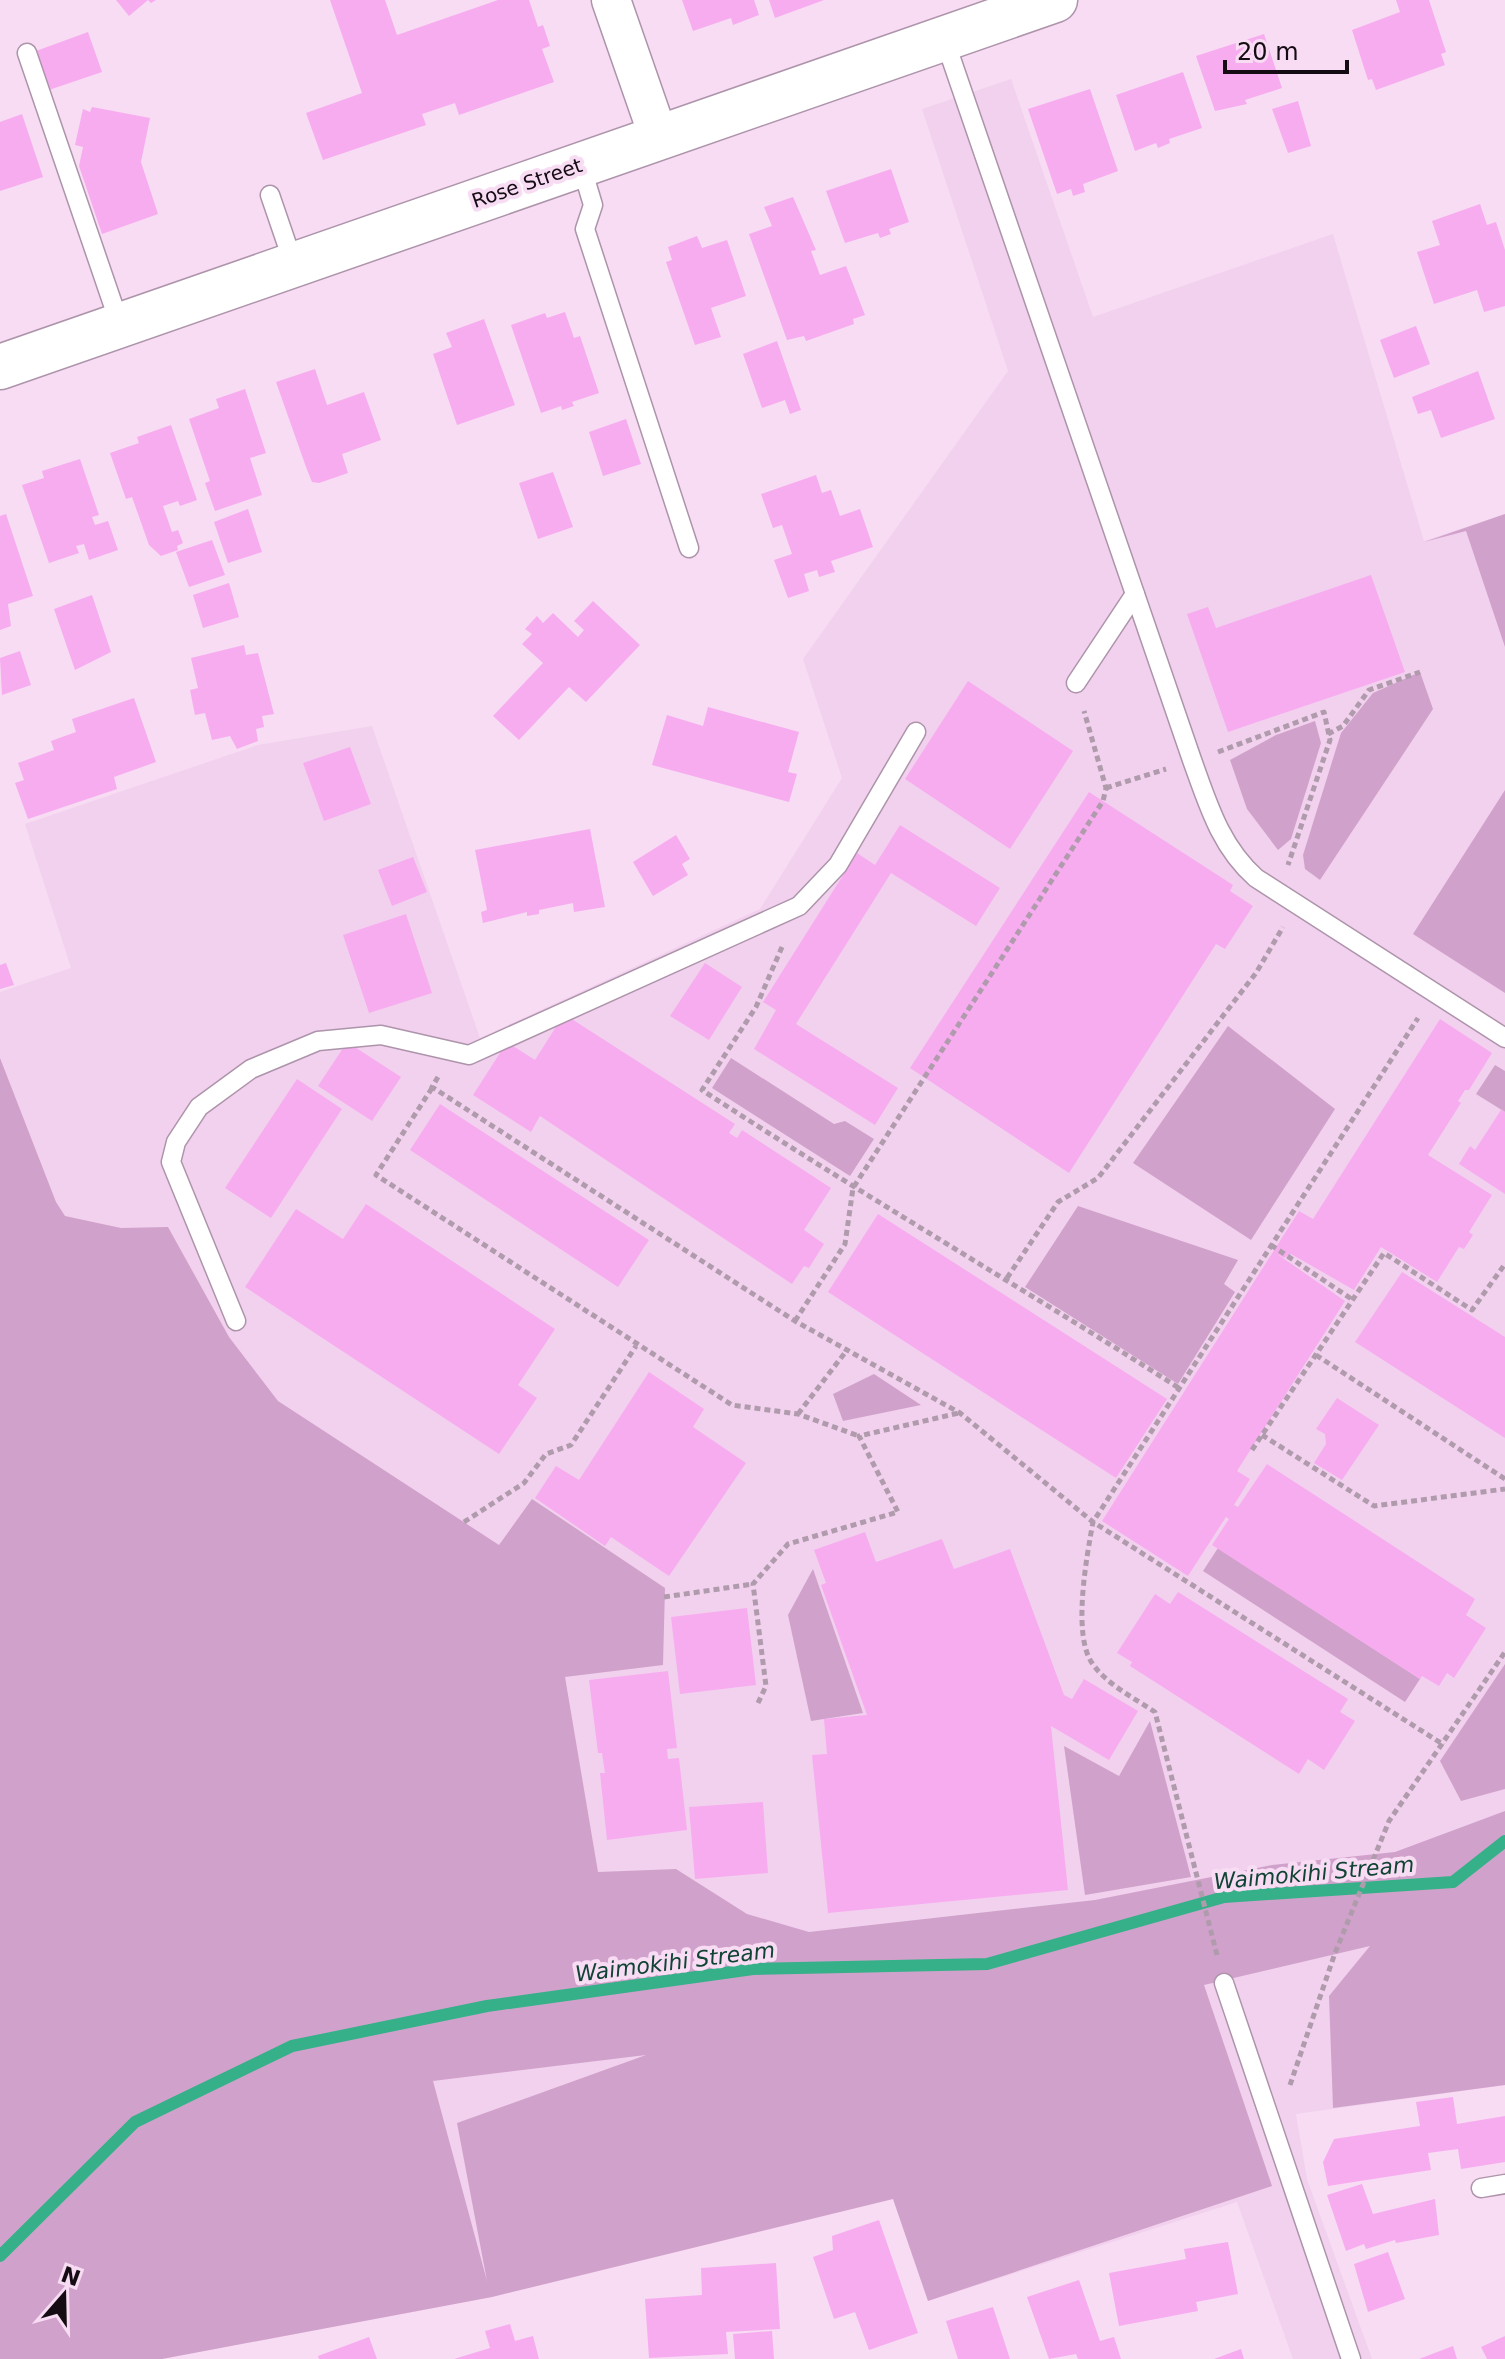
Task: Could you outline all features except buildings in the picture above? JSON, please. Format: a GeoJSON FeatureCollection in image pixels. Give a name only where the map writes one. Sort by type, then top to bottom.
{"type":"FeatureCollection","features":[{"type":"Feature","properties":{"kind":"street"},"geometry":{"type":"LineString","coordinates":[[611,0],[659,138]]}},
{"type":"Feature","properties":{"kind":"street","name":"Rose Street"},"geometry":{"type":"LineString","coordinates":[[0,367],[1055,0]]}},
{"type":"Feature","properties":{"kind":"lane"},"geometry":{"type":"LineString","coordinates":[[944,38],[1213,820],[1228,848],[1256,878],[1505,1038]]}},
{"type":"Feature","properties":{"kind":"lane"},"geometry":{"type":"LineString","coordinates":[[27,53],[120,325]]}},
{"type":"Feature","properties":{"kind":"lane"},"geometry":{"type":"LineString","coordinates":[[581,165],[593,205],[585,229],[689,548]]}},
{"type":"Feature","properties":{"kind":"lane"},"geometry":{"type":"LineString","coordinates":[[270,195],[294,265]]}},
{"type":"Feature","properties":{"kind":"lane"},"geometry":{"type":"LineString","coordinates":[[1076,683],[1135,594]]}},
{"type":"Feature","properties":{"kind":"lane"},"geometry":{"type":"LineString","coordinates":[[236,1321],[171,1162],[176,1142],[199,1107],[251,1069],[318,1041],[381,1035],[469,1055],[799,906],[838,865],[916,732]]}},
{"type":"Feature","properties":{"kind":"lane"},"geometry":{"type":"LineString","coordinates":[[1224,1983],[1351,2359]]}},
{"type":"Feature","properties":{"kind":"lane"},"geometry":{"type":"LineString","coordinates":[[1481,2188],[1505,2184]]}},
{"type":"Feature","properties":{"kind":"path"},"geometry":{"type":"LineString","coordinates":[[1328,734],[1343,726],[1369,690],[1420,672]]}},
{"type":"Feature","properties":{"kind":"path"},"geometry":{"type":"LineString","coordinates":[[795,1321],[845,1244],[853,1188],[1103,801],[1106,788],[1076,683]]}},
{"type":"Feature","properties":{"kind":"path"},"geometry":{"type":"LineString","coordinates":[[1213,753],[1324,712],[1328,734],[1321,768],[1288,865]]}},
{"type":"Feature","properties":{"kind":"path"},"geometry":{"type":"LineString","coordinates":[[1106,788],[1173,766]]}},
{"type":"Feature","properties":{"kind":"path"},"geometry":{"type":"LineString","coordinates":[[799,906],[756,1007],[702,1090],[853,1188],[1007,1278],[1179,1388]]}},
{"type":"Feature","properties":{"kind":"path"},"geometry":{"type":"LineString","coordinates":[[1007,1278],[1058,1202],[1098,1178],[1256,973],[1285,923]]}},
{"type":"Feature","properties":{"kind":"path"},"geometry":{"type":"LineString","coordinates":[[1224,1983],[1155,1712],[1114,1685],[1090,1661],[1082,1614],[1084,1570],[1093,1522],[1435,993]]}},
{"type":"Feature","properties":{"kind":"path"},"geometry":{"type":"LineString","coordinates":[[451,1053],[376,1175],[636,1346],[732,1405],[798,1414],[859,1436],[960,1413]]}},
{"type":"Feature","properties":{"kind":"path"},"geometry":{"type":"LineString","coordinates":[[432,1087],[795,1321],[960,1413],[1093,1522],[1444,1745]]}},
{"type":"Feature","properties":{"kind":"path"},"geometry":{"type":"LineString","coordinates":[[1271,1245],[1353,1300]]}},
{"type":"Feature","properties":{"kind":"path"},"geometry":{"type":"LineString","coordinates":[[1252,1450],[1384,1253],[1472,1310],[1505,1264]]}},
{"type":"Feature","properties":{"kind":"path"},"geometry":{"type":"LineString","coordinates":[[464,1522],[524,1483],[546,1454],[571,1445],[636,1346]]}},
{"type":"Feature","properties":{"kind":"path"},"geometry":{"type":"LineString","coordinates":[[798,1414],[847,1350]]}},
{"type":"Feature","properties":{"kind":"path"},"geometry":{"type":"LineString","coordinates":[[1316,1355],[1505,1479]]}},
{"type":"Feature","properties":{"kind":"path"},"geometry":{"type":"LineString","coordinates":[[1262,1435],[1374,1506],[1505,1489]]}},
{"type":"Feature","properties":{"kind":"path"},"geometry":{"type":"LineString","coordinates":[[664,1597],[753,1584],[788,1544],[898,1512],[859,1436]]}},
{"type":"Feature","properties":{"kind":"path"},"geometry":{"type":"LineString","coordinates":[[753,1584],[766,1686],[758,1703]]}},
{"type":"Feature","properties":{"kind":"path"},"geometry":{"type":"LineString","coordinates":[[1287,2092],[1350,1915],[1389,1821],[1505,1652]]}},
{"type":"Feature","properties":{"kind":"shaded area"},"geometry":{"type":"Polygon","coordinates":[[[1011,79],[1093,317],[1333,234],[1424,541],[1505,514],[1505,2085],[1296,2114],[1307,2179],[1372,2359],[1293,2359],[1237,2202],[928,2301],[893,2199],[492,2297],[162,2359],[0,2359],[0,992],[71,968],[25,824],[258,745],[372,726],[480,1038],[760,909],[842,778],[803,659],[1008,371],[922,109],[1011,79]]]}},
{"type":"Feature","properties":{"kind":"shaded area"},"geometry":{"type":"Polygon","coordinates":[[[1505,514],[1505,647],[1466,531],[1424,542],[1505,514]]]}},
{"type":"Feature","properties":{"kind":"shaded area"},"geometry":{"type":"Polygon","coordinates":[[[1420,672],[1433,709],[1320,880],[1305,869],[1303,855],[1341,733],[1373,693],[1420,672]]]}},
{"type":"Feature","properties":{"kind":"shaded area"},"geometry":{"type":"Polygon","coordinates":[[[1315,721],[1321,743],[1291,839],[1278,850],[1247,809],[1230,760],[1276,735],[1315,721]]]}},
{"type":"Feature","properties":{"kind":"shaded area"},"geometry":{"type":"Polygon","coordinates":[[[1505,790],[1505,993],[1413,934],[1505,790]]]}},
{"type":"Feature","properties":{"kind":"shaded area"},"geometry":{"type":"Polygon","coordinates":[[[1228,1026],[1335,1109],[1251,1240],[1133,1163],[1228,1026]]]}},
{"type":"Feature","properties":{"kind":"shaded area"},"geometry":{"type":"Polygon","coordinates":[[[0,1058],[56,1202],[65,1216],[121,1228],[168,1227],[229,1337],[278,1401],[499,1545],[532,1499],[665,1588],[663,1665],[565,1677],[598,1872],[676,1869],[747,1914],[809,1932],[1095,1900],[1272,1865],[1395,1852],[1505,1811],[1505,2085],[1333,2108],[1329,1996],[1370,1946],[1204,1985],[1272,2186],[928,2301],[893,2199],[492,2297],[162,2359],[0,2359],[0,1058]],[[646,2055],[433,2081],[487,2281],[457,2123],[646,2055]]]}},
{"type":"Feature","properties":{"kind":"shaded area"},"geometry":{"type":"Polygon","coordinates":[[[731,1058],[834,1124],[845,1121],[874,1139],[850,1176],[712,1088],[731,1058]]]}},
{"type":"Feature","properties":{"kind":"shaded area"},"geometry":{"type":"Polygon","coordinates":[[[1495,1065],[1505,1071],[1505,1112],[1476,1094],[1495,1065]]]}},
{"type":"Feature","properties":{"kind":"shaded area"},"geometry":{"type":"Polygon","coordinates":[[[1078,1206],[1238,1260],[1224,1284],[1235,1292],[1178,1384],[1025,1287],[1078,1206]]]}},
{"type":"Feature","properties":{"kind":"shaded area"},"geometry":{"type":"Polygon","coordinates":[[[874,1374],[921,1405],[843,1421],[833,1394],[874,1374]]]}},
{"type":"Feature","properties":{"kind":"shaded area"},"geometry":{"type":"Polygon","coordinates":[[[1218,1548],[1420,1679],[1405,1702],[1203,1571],[1218,1548]]]}},
{"type":"Feature","properties":{"kind":"shaded area"},"geometry":{"type":"Polygon","coordinates":[[[813,1569],[863,1713],[811,1721],[788,1615],[813,1569]]]}},
{"type":"Feature","properties":{"kind":"shaded area"},"geometry":{"type":"Polygon","coordinates":[[[1505,1664],[1505,1789],[1461,1801],[1440,1761],[1505,1664]]]}},
{"type":"Feature","properties":{"kind":"shaded area"},"geometry":{"type":"Polygon","coordinates":[[[1150,1721],[1191,1877],[1085,1895],[1064,1746],[1119,1776],[1150,1721]]]}},
{"type":"Feature","properties":{"kind":"waterway","name":"Waimokihi Stream"},"geometry":{"type":"LineString","coordinates":[[0,2256],[135,2122],[292,2046],[487,2006],[753,1969],[987,1964],[1224,1897],[1453,1882],[1505,1841]]}}]}
